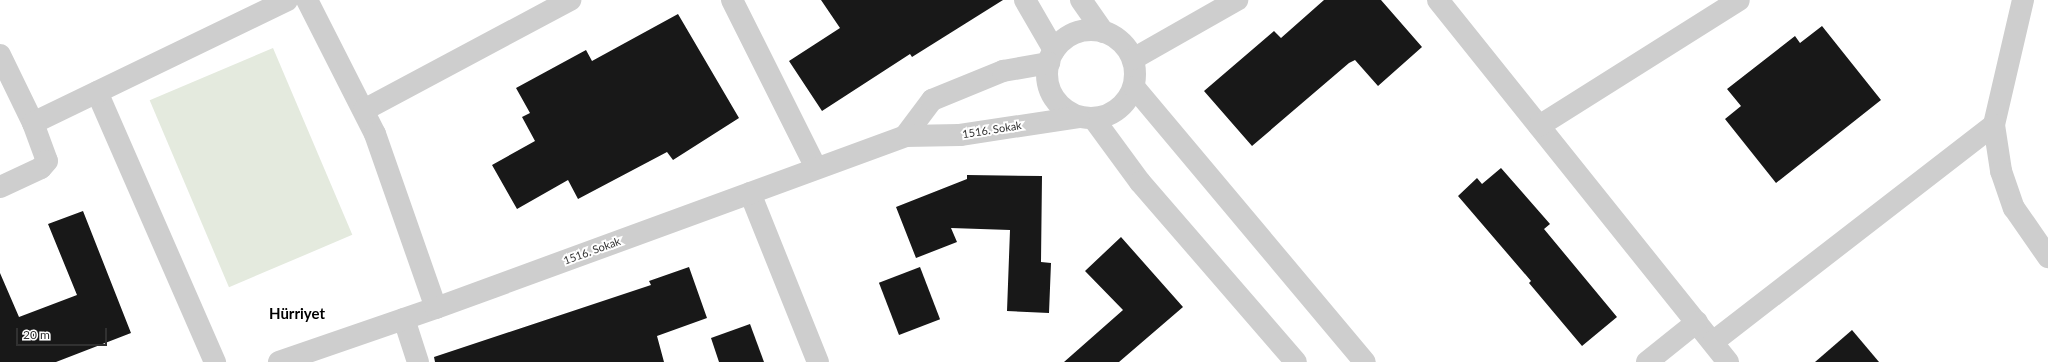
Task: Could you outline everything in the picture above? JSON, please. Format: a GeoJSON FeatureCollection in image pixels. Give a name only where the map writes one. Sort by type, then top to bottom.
{"type":"FeatureCollection","features":[{"type":"Feature","properties":{"kind":"street"},"geometry":{"type":"LineString","coordinates":[[33,123],[287,0]]}},
{"type":"Feature","properties":{"kind":"street"},"geometry":{"type":"LineString","coordinates":[[307,0],[364,110],[436,308]]}},
{"type":"Feature","properties":{"kind":"street"},"geometry":{"type":"LineString","coordinates":[[364,110],[548,5],[570,0]]}},
{"type":"Feature","properties":{"kind":"street"},"geometry":{"type":"LineString","coordinates":[[732,0],[816,168]]}},
{"type":"Feature","properties":{"kind":"street"},"geometry":{"type":"LineString","coordinates":[[1025,0],[1052,57],[1050,90],[1067,111],[1086,118],[1296,362]]}},
{"type":"Feature","properties":{"kind":"street"},"geometry":{"type":"LineString","coordinates":[[1082,0],[1103,32]]}},
{"type":"Feature","properties":{"kind":"street"},"geometry":{"type":"LineString","coordinates":[[1133,59],[1237,0]]}},
{"type":"Feature","properties":{"kind":"street"},"geometry":{"type":"LineString","coordinates":[[1438,0],[1728,362]]}},
{"type":"Feature","properties":{"kind":"street"},"geometry":{"type":"LineString","coordinates":[[1539,126],[1739,0]]}},
{"type":"Feature","properties":{"kind":"street"},"geometry":{"type":"LineString","coordinates":[[2023,0],[1994,125],[2001,171],[2014,208],[2048,257]]}},
{"type":"Feature","properties":{"kind":"street"},"geometry":{"type":"LineString","coordinates":[[905,136],[932,100],[1003,71],[1052,57],[1064,40],[1076,34],[1089,30],[1103,32],[1116,38],[1133,59],[1134,87],[1365,362]]}},
{"type":"Feature","properties":{"kind":"street"},"geometry":{"type":"LineString","coordinates":[[0,55],[33,123],[47,161],[41,168],[0,187]]}},
{"type":"Feature","properties":{"kind":"street"},"geometry":{"type":"LineString","coordinates":[[1086,118],[1118,109],[1134,87]]}},
{"type":"Feature","properties":{"kind":"street"},"geometry":{"type":"LineString","coordinates":[[97,92],[215,362]]}},
{"type":"Feature","properties":{"kind":"street","name":"1516. Sokak"},"geometry":{"type":"LineString","coordinates":[[279,362],[436,308],[905,136],[960,135],[1086,118]]}},
{"type":"Feature","properties":{"kind":"street"},"geometry":{"type":"LineString","coordinates":[[1713,342],[1994,125]]}},
{"type":"Feature","properties":{"kind":"street"},"geometry":{"type":"LineString","coordinates":[[750,193],[818,362]]}},
{"type":"Feature","properties":{"kind":"street"},"geometry":{"type":"LineString","coordinates":[[404,319],[418,362]]}},
{"type":"Feature","properties":{"kind":"street"},"geometry":{"type":"LineString","coordinates":[[1647,362],[1697,322]]}},
{"type":"Feature","properties":{"kind":"shaded area"},"geometry":{"type":"Polygon","coordinates":[[[273,48],[352,235],[229,287],[150,100],[273,48]]]}},
{"type":"Feature","properties":{"kind":"building"},"geometry":{"type":"Polygon","coordinates":[[[821,0],[1003,0],[912,57],[910,54],[822,111],[789,61],[840,28],[821,0]]]}},
{"type":"Feature","properties":{"kind":"building"},"geometry":{"type":"Polygon","coordinates":[[[1324,0],[1381,0],[1422,47],[1378,86],[1355,60],[1349,63],[1252,146],[1204,91],[1274,31],[1281,38],[1324,0]]]}},
{"type":"Feature","properties":{"kind":"building"},"geometry":{"type":"Polygon","coordinates":[[[678,14],[739,118],[673,160],[667,152],[578,199],[568,180],[517,209],[492,165],[535,141],[522,117],[530,113],[516,88],[586,50],[592,61],[678,14]]]}},
{"type":"Feature","properties":{"kind":"building"},"geometry":{"type":"Polygon","coordinates":[[[1822,26],[1881,100],[1776,183],[1725,119],[1741,106],[1727,89],[1795,36],[1800,43],[1822,26]]]}},
{"type":"Feature","properties":{"kind":"building"},"geometry":{"type":"Polygon","coordinates":[[[1501,168],[1550,224],[1544,229],[1617,317],[1582,346],[1529,283],[1531,281],[1458,196],[1477,178],[1482,184],[1501,168]]]}},
{"type":"Feature","properties":{"kind":"building"},"geometry":{"type":"Polygon","coordinates":[[[967,175],[1042,176],[1041,262],[1051,263],[1049,313],[1007,311],[1010,230],[951,228],[957,242],[916,258],[896,207],[967,179],[967,175]]]}},
{"type":"Feature","properties":{"kind":"building"},"geometry":{"type":"Polygon","coordinates":[[[83,211],[131,333],[56,362],[0,362],[0,273],[19,317],[77,295],[48,224],[83,211]]]}},
{"type":"Feature","properties":{"kind":"building"},"geometry":{"type":"Polygon","coordinates":[[[1121,237],[1183,307],[1119,362],[1064,362],[1123,310],[1085,271],[1121,237]]]}},
{"type":"Feature","properties":{"kind":"building"},"geometry":{"type":"Polygon","coordinates":[[[689,267],[707,318],[657,336],[664,362],[435,362],[434,357],[651,285],[649,281],[689,267]]]}},
{"type":"Feature","properties":{"kind":"building"},"geometry":{"type":"Polygon","coordinates":[[[920,267],[940,319],[899,335],[879,283],[920,267]]]}},
{"type":"Feature","properties":{"kind":"building"},"geometry":{"type":"Polygon","coordinates":[[[750,324],[764,362],[719,362],[711,338],[750,324]]]}},
{"type":"Feature","properties":{"kind":"building"},"geometry":{"type":"Polygon","coordinates":[[[1852,330],[1879,362],[1815,362],[1852,330]]]}},
{"type":"Feature","properties":{"kind":"district","name":"Hürriyet"},"geometry":{"type":"Point","coordinates":[297,314]}}]}
